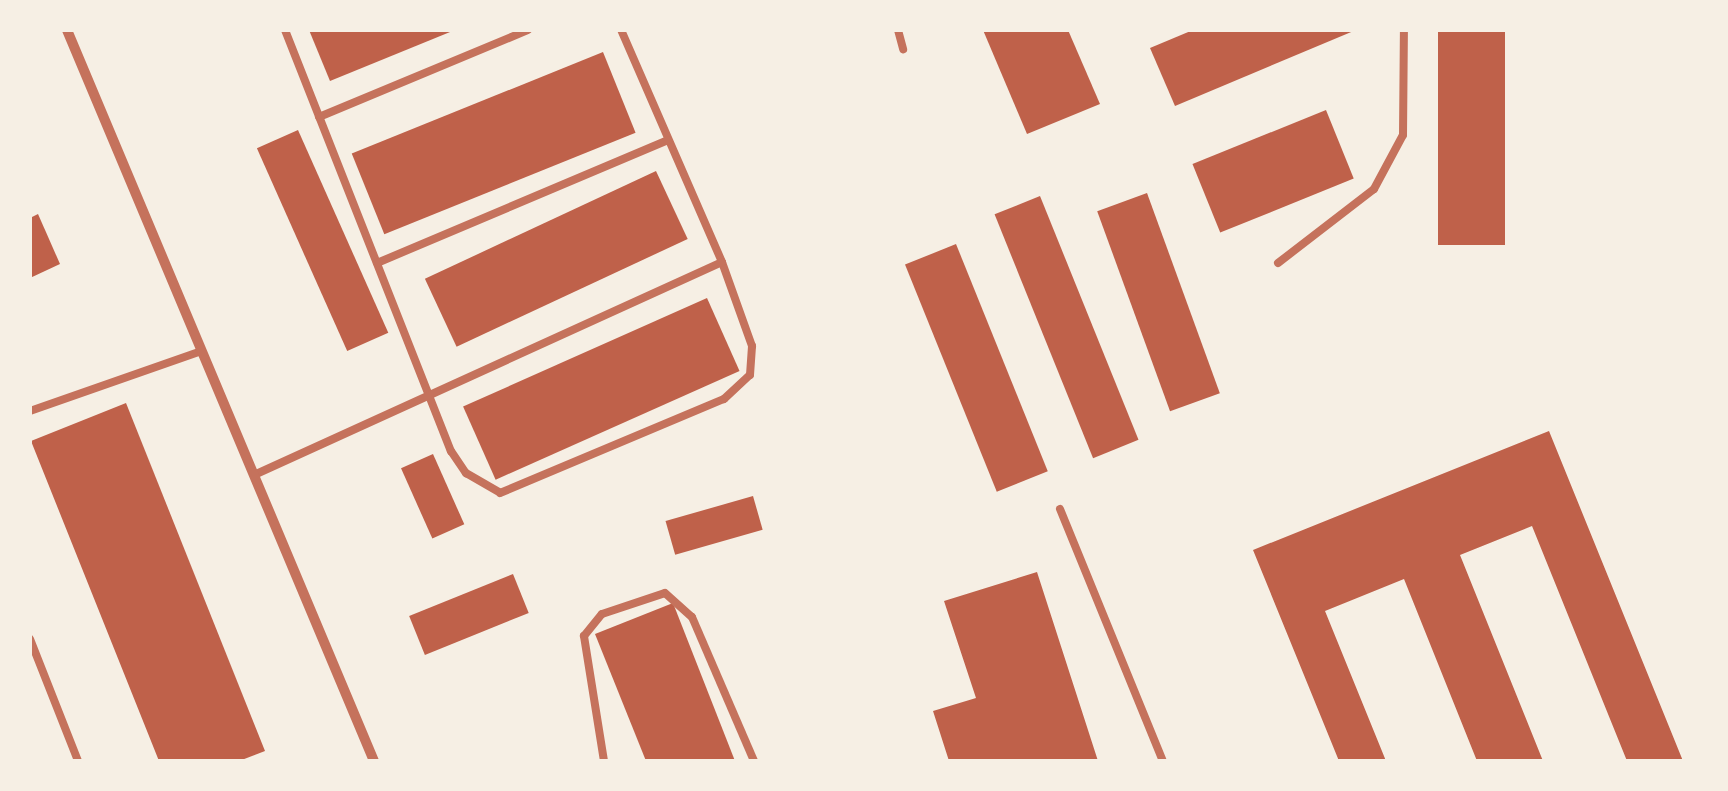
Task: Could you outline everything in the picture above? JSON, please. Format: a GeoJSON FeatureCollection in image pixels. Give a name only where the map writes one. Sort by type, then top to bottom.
{"type":"FeatureCollection","features":[{"type":"Feature","properties":{"kind":"street"},"geometry":{"type":"LineString","coordinates":[[66,30],[374,761]]}},
{"type":"Feature","properties":{"kind":"lane"},"geometry":{"type":"LineString","coordinates":[[284,30],[466,473],[500,493],[724,399],[753,362],[722,262],[622,30]]}},
{"type":"Feature","properties":{"kind":"lane"},"geometry":{"type":"LineString","coordinates":[[319,116],[528,30]]}},
{"type":"Feature","properties":{"kind":"lane"},"geometry":{"type":"LineString","coordinates":[[898,30],[903,49]]}},
{"type":"Feature","properties":{"kind":"lane"},"geometry":{"type":"LineString","coordinates":[[1278,262],[1382,175],[1403,136],[1404,30]]}},
{"type":"Feature","properties":{"kind":"lane"},"geometry":{"type":"LineString","coordinates":[[377,263],[668,140]]}},
{"type":"Feature","properties":{"kind":"lane"},"geometry":{"type":"LineString","coordinates":[[254,475],[722,262]]}},
{"type":"Feature","properties":{"kind":"lane"},"geometry":{"type":"LineString","coordinates":[[30,411],[202,351]]}},
{"type":"Feature","properties":{"kind":"lane"},"geometry":{"type":"LineString","coordinates":[[1060,509],[1162,761]]}},
{"type":"Feature","properties":{"kind":"lane"},"geometry":{"type":"LineString","coordinates":[[608,760],[582,664],[584,636],[602,614],[664,593],[692,616],[754,761]]}},
{"type":"Feature","properties":{"kind":"lane"},"geometry":{"type":"LineString","coordinates":[[30,639],[78,761]]}},
{"type":"Feature","properties":{"kind":"building"},"geometry":{"type":"Polygon","coordinates":[[[309,30],[455,30],[330,81],[309,30]]]}},
{"type":"Feature","properties":{"kind":"building"},"geometry":{"type":"Polygon","coordinates":[[[983,30],[1068,30],[1100,104],[1027,134],[983,30]]]}},
{"type":"Feature","properties":{"kind":"building"},"geometry":{"type":"Polygon","coordinates":[[[1193,30],[1356,30],[1175,106],[1150,48],[1193,30]]]}},
{"type":"Feature","properties":{"kind":"building"},"geometry":{"type":"Polygon","coordinates":[[[1438,30],[1505,30],[1505,245],[1438,245],[1438,30]]]}},
{"type":"Feature","properties":{"kind":"building"},"geometry":{"type":"Polygon","coordinates":[[[603,52],[636,133],[384,234],[352,154],[603,52]]]}},
{"type":"Feature","properties":{"kind":"building"},"geometry":{"type":"Polygon","coordinates":[[[1326,110],[1354,179],[1220,233],[1192,164],[1326,110]]]}},
{"type":"Feature","properties":{"kind":"building"},"geometry":{"type":"Polygon","coordinates":[[[298,130],[388,333],[347,351],[257,148],[298,130]]]}},
{"type":"Feature","properties":{"kind":"building"},"geometry":{"type":"Polygon","coordinates":[[[656,171],[688,239],[457,347],[425,279],[656,171]]]}},
{"type":"Feature","properties":{"kind":"building"},"geometry":{"type":"Polygon","coordinates":[[[1147,193],[1220,393],[1170,411],[1097,211],[1147,193]]]}},
{"type":"Feature","properties":{"kind":"building"},"geometry":{"type":"Polygon","coordinates":[[[1040,196],[1139,440],[1093,458],[995,214],[1040,196]]]}},
{"type":"Feature","properties":{"kind":"building"},"geometry":{"type":"Polygon","coordinates":[[[38,214],[60,264],[30,278],[30,218],[38,214]]]}},
{"type":"Feature","properties":{"kind":"building"},"geometry":{"type":"Polygon","coordinates":[[[956,244],[1048,471],[997,492],[905,265],[956,244]]]}},
{"type":"Feature","properties":{"kind":"building"},"geometry":{"type":"Polygon","coordinates":[[[707,298],[740,371],[496,480],[463,407],[707,298]]]}},
{"type":"Feature","properties":{"kind":"building"},"geometry":{"type":"Polygon","coordinates":[[[126,403],[265,751],[239,761],[159,761],[31,441],[126,403]]]}},
{"type":"Feature","properties":{"kind":"building"},"geometry":{"type":"Polygon","coordinates":[[[1549,431],[1683,761],[1627,761],[1532,526],[1460,555],[1543,761],[1477,761],[1404,579],[1325,611],[1386,761],[1339,761],[1253,550],[1549,431]]]}},
{"type":"Feature","properties":{"kind":"building"},"geometry":{"type":"Polygon","coordinates":[[[433,454],[464,524],[432,539],[401,468],[433,454]]]}},
{"type":"Feature","properties":{"kind":"building"},"geometry":{"type":"Polygon","coordinates":[[[753,496],[763,530],[675,555],[666,521],[753,496]]]}},
{"type":"Feature","properties":{"kind":"building"},"geometry":{"type":"Polygon","coordinates":[[[1037,572],[1098,761],[949,761],[933,711],[976,698],[944,601],[1037,572]]]}},
{"type":"Feature","properties":{"kind":"building"},"geometry":{"type":"Polygon","coordinates":[[[513,574],[529,613],[425,655],[409,616],[513,574]]]}},
{"type":"Feature","properties":{"kind":"building"},"geometry":{"type":"Polygon","coordinates":[[[673,603],[735,761],[646,761],[595,634],[673,603]]]}}]}
